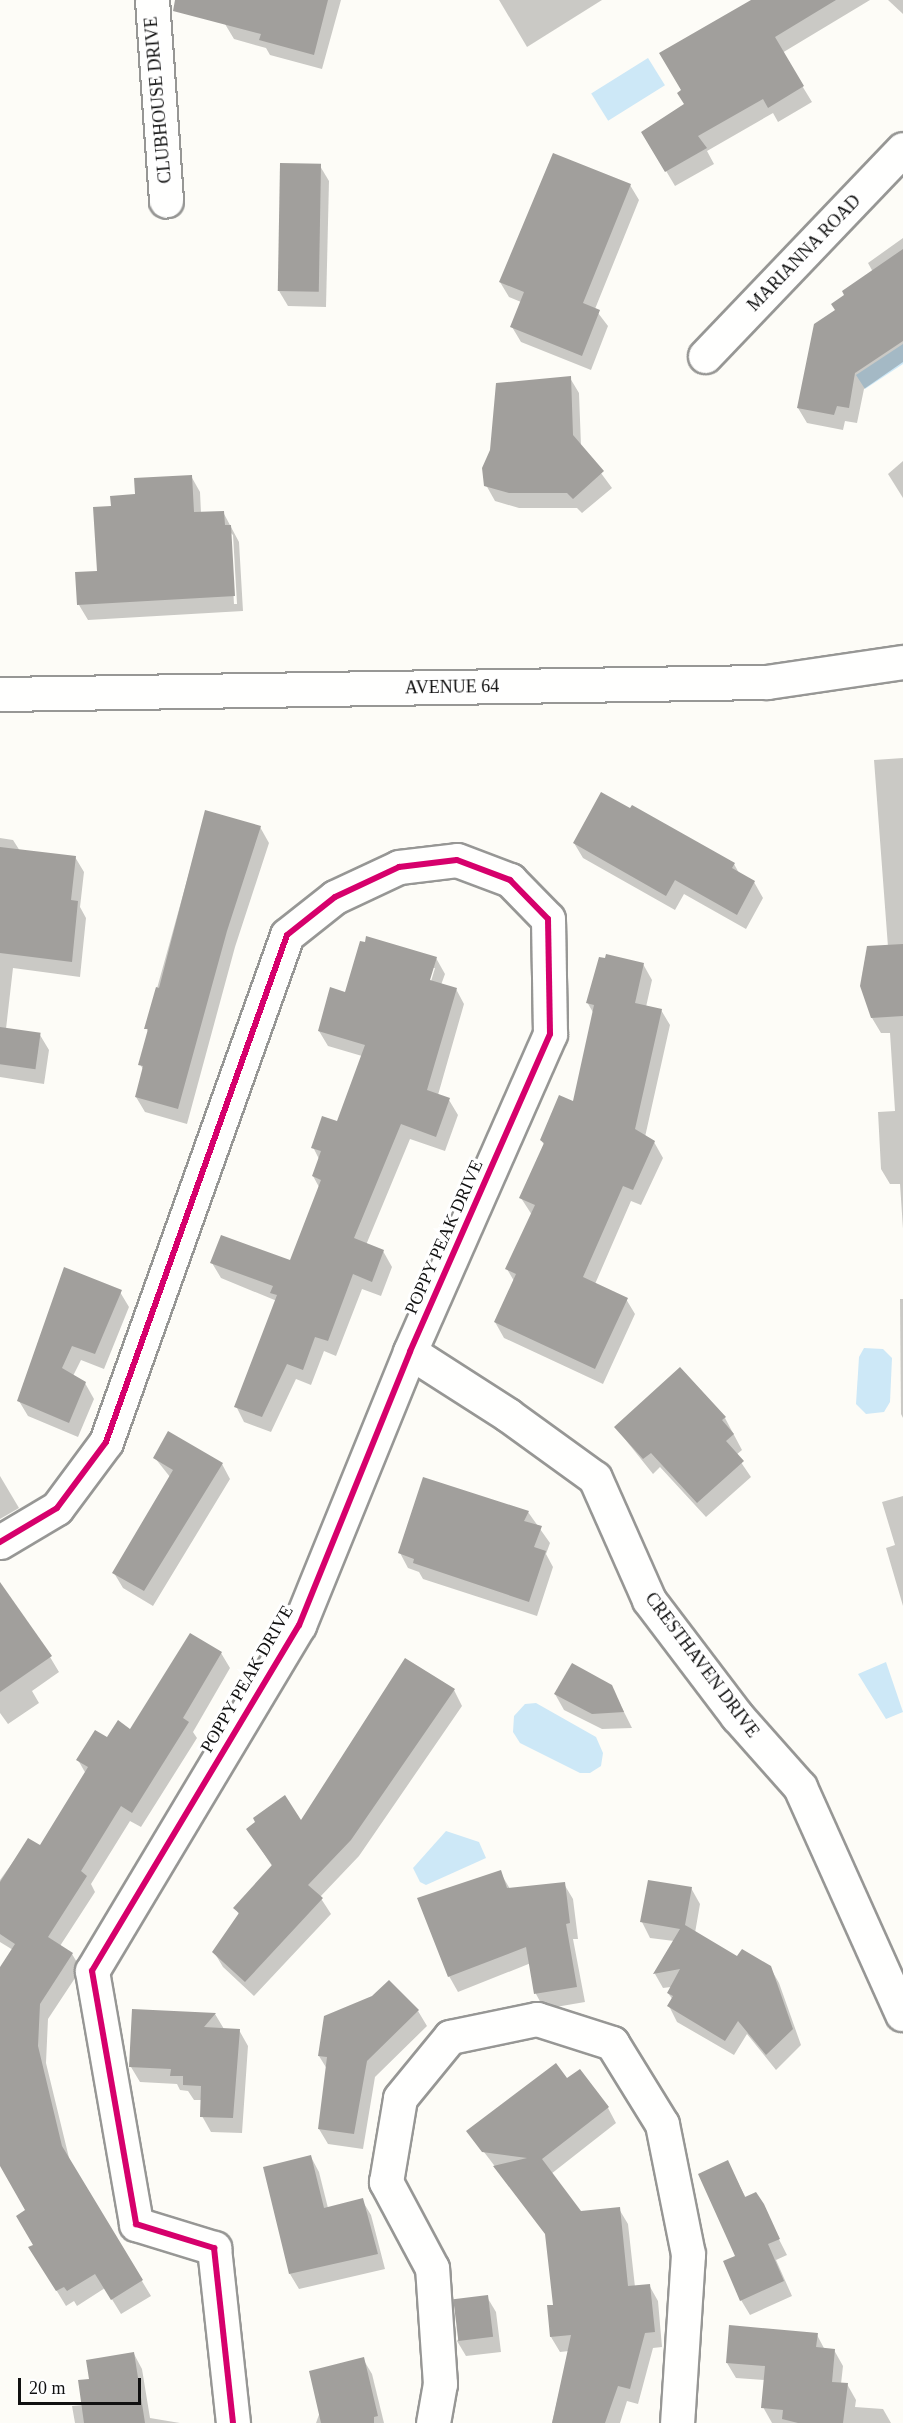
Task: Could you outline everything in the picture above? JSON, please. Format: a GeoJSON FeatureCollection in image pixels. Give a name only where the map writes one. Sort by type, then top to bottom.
{"type":"FeatureCollection","features":[{"type":"Feature","properties":{"kind":"street","name":"CLUBHOUSE DRIVE"},"geometry":{"type":"LineString","coordinates":[[152,0],[166,201]]}},
{"type":"Feature","properties":{"kind":"street","name":"MARIANNA ROAD"},"geometry":{"type":"LineString","coordinates":[[705,356],[903,149]]}},
{"type":"Feature","properties":{"kind":"street","name":"AVENUE 64"},"geometry":{"type":"LineString","coordinates":[[0,694],[767,682],[903,662]]}},
{"type":"Feature","properties":{"kind":"street","name":"POPPY PEAK DRIVE"},"geometry":{"type":"LineString","coordinates":[[0,1542],[57,1508],[106,1442],[287,934],[335,897],[399,867],[457,860],[510,880],[548,919],[550,1034],[410,1352],[299,1625],[92,1971],[136,2224],[214,2248],[233,2423]]}},
{"type":"Feature","properties":{"kind":"street","name":"CRESTHAVEN DRIVE"},"geometry":{"type":"LineString","coordinates":[[410,1352],[508,1415],[596,1478],[649,1600],[737,1716],[800,1787],[902,2014]]}},
{"type":"Feature","properties":{"kind":"street"},"geometry":{"type":"LineString","coordinates":[[433,2423],[440,2384],[432,2268],[386,2182],[400,2098],[450,2037],[537,2019],[612,2043],[662,2124],[688,2254],[677,2423]]}},
{"type":"Feature","properties":{"kind":"water"},"geometry":{"type":"Polygon","coordinates":[[[648,58],[665,85],[608,121],[591,94],[648,58]]]}},
{"type":"Feature","properties":{"kind":"water"},"geometry":{"type":"Polygon","coordinates":[[[903,344],[903,364],[865,389],[856,375],[903,344]]]}},
{"type":"Feature","properties":{"kind":"water"},"geometry":{"type":"Polygon","coordinates":[[[864,1348],[883,1349],[892,1358],[890,1402],[884,1412],[866,1414],[856,1404],[859,1357],[864,1348]]]}},
{"type":"Feature","properties":{"kind":"water"},"geometry":{"type":"Polygon","coordinates":[[[886,1662],[903,1712],[886,1719],[858,1674],[886,1662]]]}},
{"type":"Feature","properties":{"kind":"water"},"geometry":{"type":"Polygon","coordinates":[[[536,1703],[596,1737],[603,1753],[601,1766],[590,1773],[580,1773],[520,1743],[513,1732],[514,1716],[525,1704],[536,1703]]]}},
{"type":"Feature","properties":{"kind":"water"},"geometry":{"type":"Polygon","coordinates":[[[446,1831],[479,1842],[486,1858],[426,1885],[420,1882],[413,1868],[446,1831]]]}},
{"type":"Feature","properties":{"kind":"building"},"geometry":{"type":"Polygon","coordinates":[[[175,0],[328,0],[314,55],[259,40],[261,34],[173,11],[175,0]]]}},
{"type":"Feature","properties":{"kind":"building"},"geometry":{"type":"Polygon","coordinates":[[[751,0],[836,0],[775,37],[804,86],[768,108],[763,99],[698,136],[707,148],[665,172],[641,132],[684,104],[677,93],[681,90],[659,53],[751,0]]]}},
{"type":"Feature","properties":{"kind":"building"},"geometry":{"type":"Polygon","coordinates":[[[553,153],[631,184],[583,303],[600,310],[582,356],[510,327],[524,292],[499,282],[553,153]]]}},
{"type":"Feature","properties":{"kind":"building"},"geometry":{"type":"Polygon","coordinates":[[[280,163],[321,164],[319,292],[278,291],[280,163]]]}},
{"type":"Feature","properties":{"kind":"building"},"geometry":{"type":"Polygon","coordinates":[[[903,249],[903,341],[855,373],[849,408],[837,406],[834,415],[797,408],[814,324],[835,310],[831,304],[844,295],[842,291],[903,249]]]}},
{"type":"Feature","properties":{"kind":"building"},"geometry":{"type":"Polygon","coordinates":[[[571,376],[573,435],[604,471],[573,499],[567,493],[509,493],[484,486],[482,468],[490,450],[496,383],[571,376]]]}},
{"type":"Feature","properties":{"kind":"building"},"geometry":{"type":"Polygon","coordinates":[[[192,475],[194,512],[224,511],[225,525],[231,525],[235,596],[77,605],[75,572],[97,571],[93,507],[111,506],[110,496],[135,494],[134,478],[192,475]]]}},
{"type":"Feature","properties":{"kind":"building"},"geometry":{"type":"Polygon","coordinates":[[[601,792],[630,808],[632,805],[735,863],[732,868],[755,881],[737,915],[675,880],[666,896],[573,843],[601,792]]]}},
{"type":"Feature","properties":{"kind":"building"},"geometry":{"type":"Polygon","coordinates":[[[205,810],[261,826],[227,931],[178,1109],[135,1097],[143,1066],[138,1065],[148,1029],[144,1029],[156,987],[159,988],[205,810]]]}},
{"type":"Feature","properties":{"kind":"building"},"geometry":{"type":"Polygon","coordinates":[[[0,847],[76,856],[71,900],[78,901],[72,962],[0,953],[0,847]]]}},
{"type":"Feature","properties":{"kind":"building"},"geometry":{"type":"Polygon","coordinates":[[[366,936],[437,957],[430,980],[457,988],[427,1090],[450,1098],[436,1137],[401,1124],[354,1238],[384,1250],[372,1282],[353,1274],[328,1341],[315,1337],[303,1370],[287,1364],[262,1417],[234,1407],[277,1295],[270,1293],[273,1286],[210,1263],[221,1235],[290,1260],[321,1180],[312,1176],[321,1151],[311,1148],[322,1116],[337,1121],[365,1045],[318,1031],[330,987],[345,992],[360,941],[365,942],[366,936]]]}},
{"type":"Feature","properties":{"kind":"building"},"geometry":{"type":"Polygon","coordinates":[[[903,944],[903,1016],[871,1018],[860,986],[867,946],[903,944]]]}},
{"type":"Feature","properties":{"kind":"building"},"geometry":{"type":"Polygon","coordinates":[[[606,954],[644,963],[635,1003],[662,1009],[635,1129],[655,1141],[633,1190],[623,1186],[583,1277],[628,1298],[595,1369],[494,1322],[516,1274],[505,1269],[535,1205],[519,1198],[544,1143],[540,1140],[559,1095],[573,1101],[594,1005],[586,1003],[599,957],[605,958],[606,954]]]}},
{"type":"Feature","properties":{"kind":"building"},"geometry":{"type":"Polygon","coordinates":[[[0,1027],[41,1033],[35,1069],[0,1064],[0,1027]]]}},
{"type":"Feature","properties":{"kind":"building"},"geometry":{"type":"Polygon","coordinates":[[[64,1267],[122,1290],[95,1354],[72,1346],[62,1368],[86,1382],[69,1423],[17,1401],[64,1267]]]}},
{"type":"Feature","properties":{"kind":"building"},"geometry":{"type":"Polygon","coordinates":[[[680,1367],[726,1417],[722,1420],[734,1434],[726,1441],[744,1461],[697,1503],[651,1453],[643,1459],[614,1427],[680,1367]]]}},
{"type":"Feature","properties":{"kind":"building"},"geometry":{"type":"Polygon","coordinates":[[[168,1431],[223,1463],[144,1591],[112,1573],[173,1470],[153,1458],[168,1431]]]}},
{"type":"Feature","properties":{"kind":"building"},"geometry":{"type":"Polygon","coordinates":[[[423,1477],[529,1511],[524,1521],[542,1526],[534,1547],[546,1551],[529,1602],[413,1563],[414,1559],[398,1553],[423,1477]]]}},
{"type":"Feature","properties":{"kind":"building"},"geometry":{"type":"Polygon","coordinates":[[[0,1582],[52,1656],[0,1692],[0,1582]]]}},
{"type":"Feature","properties":{"kind":"building"},"geometry":{"type":"Polygon","coordinates":[[[190,1633],[222,1652],[183,1718],[189,1722],[132,1813],[121,1806],[81,1871],[87,1876],[48,1937],[73,1953],[40,2004],[38,2046],[62,2146],[143,2280],[111,2300],[95,2274],[67,2291],[64,2287],[56,2291],[28,2247],[33,2245],[16,2216],[25,2210],[0,2166],[0,1967],[15,1944],[0,1934],[0,1882],[28,1838],[40,1845],[88,1767],[76,1760],[95,1730],[107,1737],[118,1720],[130,1729],[190,1633]]]}},
{"type":"Feature","properties":{"kind":"building"},"geometry":{"type":"Polygon","coordinates":[[[405,1658],[455,1689],[351,1840],[308,1885],[323,1898],[245,1982],[212,1952],[239,1913],[233,1908],[272,1865],[246,1829],[255,1822],[253,1818],[285,1795],[301,1820],[405,1658]]]}},
{"type":"Feature","properties":{"kind":"building"},"geometry":{"type":"Polygon","coordinates":[[[572,1663],[612,1685],[624,1712],[592,1714],[554,1694],[572,1663]]]}},
{"type":"Feature","properties":{"kind":"building"},"geometry":{"type":"Polygon","coordinates":[[[501,1870],[507,1888],[565,1882],[570,1923],[566,1924],[577,1987],[534,1994],[526,1947],[448,1977],[417,1898],[501,1870]]]}},
{"type":"Feature","properties":{"kind":"building"},"geometry":{"type":"Polygon","coordinates":[[[648,1880],[692,1887],[685,1925],[737,1956],[742,1949],[771,1966],[793,2029],[766,2055],[738,2021],[725,2041],[667,2006],[673,1996],[667,1993],[680,1969],[653,1974],[680,1929],[640,1922],[648,1880]]]}},
{"type":"Feature","properties":{"kind":"building"},"geometry":{"type":"Polygon","coordinates":[[[389,1980],[419,2010],[367,2061],[354,2134],[318,2129],[327,2057],[318,2056],[324,2016],[372,1996],[389,1980]]]}},
{"type":"Feature","properties":{"kind":"building"},"geometry":{"type":"Polygon","coordinates":[[[132,2009],[216,2013],[204,2027],[240,2029],[233,2118],[200,2117],[201,2086],[183,2085],[183,2076],[170,2076],[171,2069],[129,2067],[132,2009]]]}},
{"type":"Feature","properties":{"kind":"building"},"geometry":{"type":"Polygon","coordinates":[[[556,2063],[567,2078],[580,2069],[609,2107],[542,2159],[581,2211],[620,2207],[628,2286],[650,2284],[655,2332],[645,2333],[630,2389],[618,2386],[605,2423],[552,2423],[571,2335],[550,2337],[547,2305],[553,2305],[545,2234],[493,2166],[527,2158],[482,2152],[466,2131],[556,2063]]]}},
{"type":"Feature","properties":{"kind":"building"},"geometry":{"type":"Polygon","coordinates":[[[311,2155],[324,2208],[363,2198],[378,2254],[289,2274],[263,2167],[311,2155]]]}},
{"type":"Feature","properties":{"kind":"building"},"geometry":{"type":"Polygon","coordinates":[[[728,2160],[745,2197],[756,2192],[764,2204],[780,2239],[768,2244],[784,2281],[740,2301],[723,2261],[735,2256],[698,2174],[728,2160]]]}},
{"type":"Feature","properties":{"kind":"building"},"geometry":{"type":"Polygon","coordinates":[[[488,2295],[493,2337],[458,2341],[453,2299],[488,2295]]]}},
{"type":"Feature","properties":{"kind":"building"},"geometry":{"type":"Polygon","coordinates":[[[729,2325],[818,2333],[816,2347],[835,2349],[832,2382],[848,2383],[843,2423],[798,2423],[782,2419],[783,2410],[761,2408],[765,2366],[726,2363],[729,2325]]]}},
{"type":"Feature","properties":{"kind":"building"},"geometry":{"type":"Polygon","coordinates":[[[134,2352],[145,2423],[84,2423],[78,2380],[89,2379],[86,2360],[134,2352]]]}},
{"type":"Feature","properties":{"kind":"building"},"geometry":{"type":"Polygon","coordinates":[[[364,2357],[378,2416],[374,2417],[374,2423],[321,2423],[309,2371],[364,2357]]]}},
{"type":"Feature","properties":{"kind":"cycle path"},"geometry":{"type":"LineString","coordinates":[[0,1542],[57,1508],[106,1442],[287,935],[335,897],[399,867],[457,860],[510,880],[548,919],[550,1034],[410,1352],[299,1625],[92,1971],[136,2224],[214,2248],[233,2423]]}}]}
